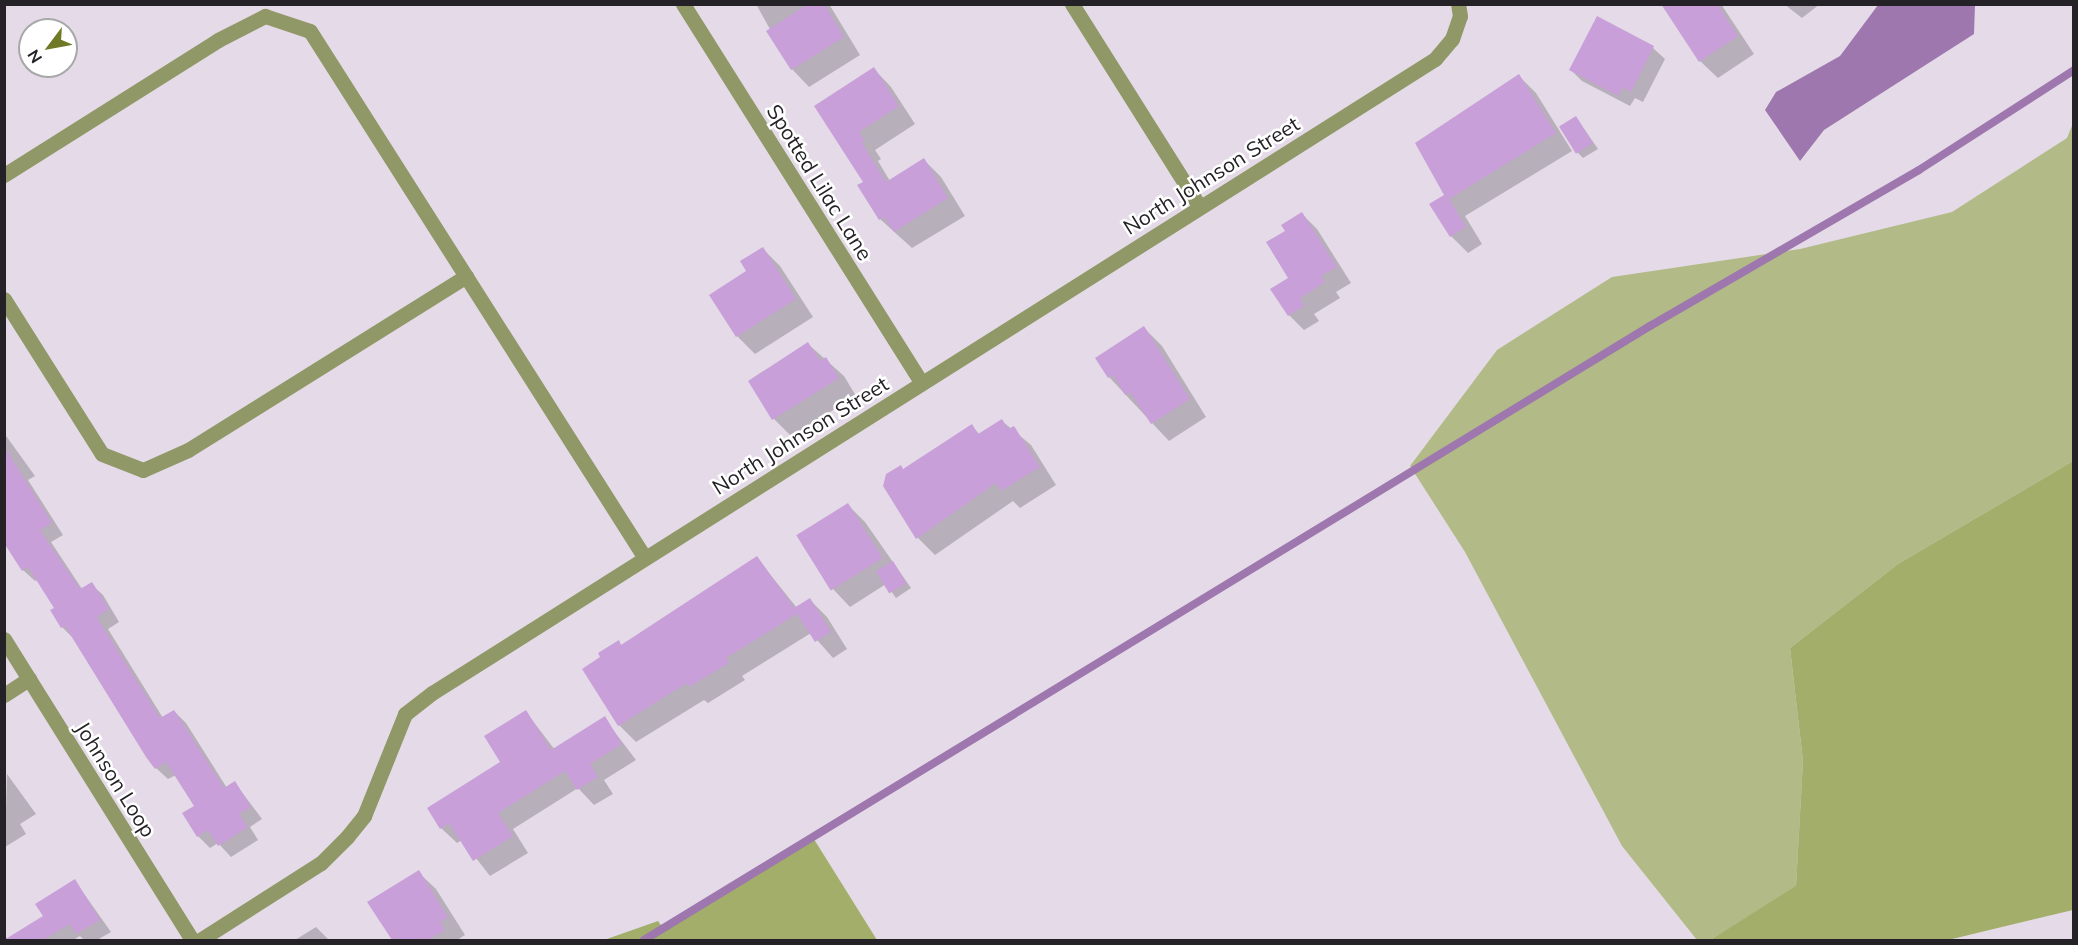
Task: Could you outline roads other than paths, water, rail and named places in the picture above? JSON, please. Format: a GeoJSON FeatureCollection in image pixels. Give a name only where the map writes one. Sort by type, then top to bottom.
{"type":"FeatureCollection","features":[{"type":"Feature","properties":{"kind":"street","name":"Spotted Lilac Lane"},"geometry":{"type":"LineString","coordinates":[[682,4],[921,382]]}},
{"type":"Feature","properties":{"kind":"street"},"geometry":{"type":"LineString","coordinates":[[1072,4],[1199,206]]}},
{"type":"Feature","properties":{"kind":"street","name":"North Johnson Street"},"geometry":{"type":"LineString","coordinates":[[200,940],[321,863],[347,837],[364,816],[405,714],[432,693],[1199,206],[1436,59],[1452,39],[1460,16],[1458,4]]}},
{"type":"Feature","properties":{"kind":"street"},"geometry":{"type":"LineString","coordinates":[[4,175],[218,40],[265,16],[310,31],[645,558]]}},
{"type":"Feature","properties":{"kind":"street"},"geometry":{"type":"LineString","coordinates":[[4,299],[102,454],[143,470],[188,450],[466,276]]}},
{"type":"Feature","properties":{"kind":"street","name":"Johnson Loop"},"geometry":{"type":"LineString","coordinates":[[4,639],[192,940]]}},
{"type":"Feature","properties":{"kind":"street"},"geometry":{"type":"LineString","coordinates":[[4,695],[29,679]]}},
{"type":"Feature","properties":{"kind":"waterway"},"geometry":{"type":"LineString","coordinates":[[644,940],[1650,326],[1919,170],[2074,70]]}}]}
